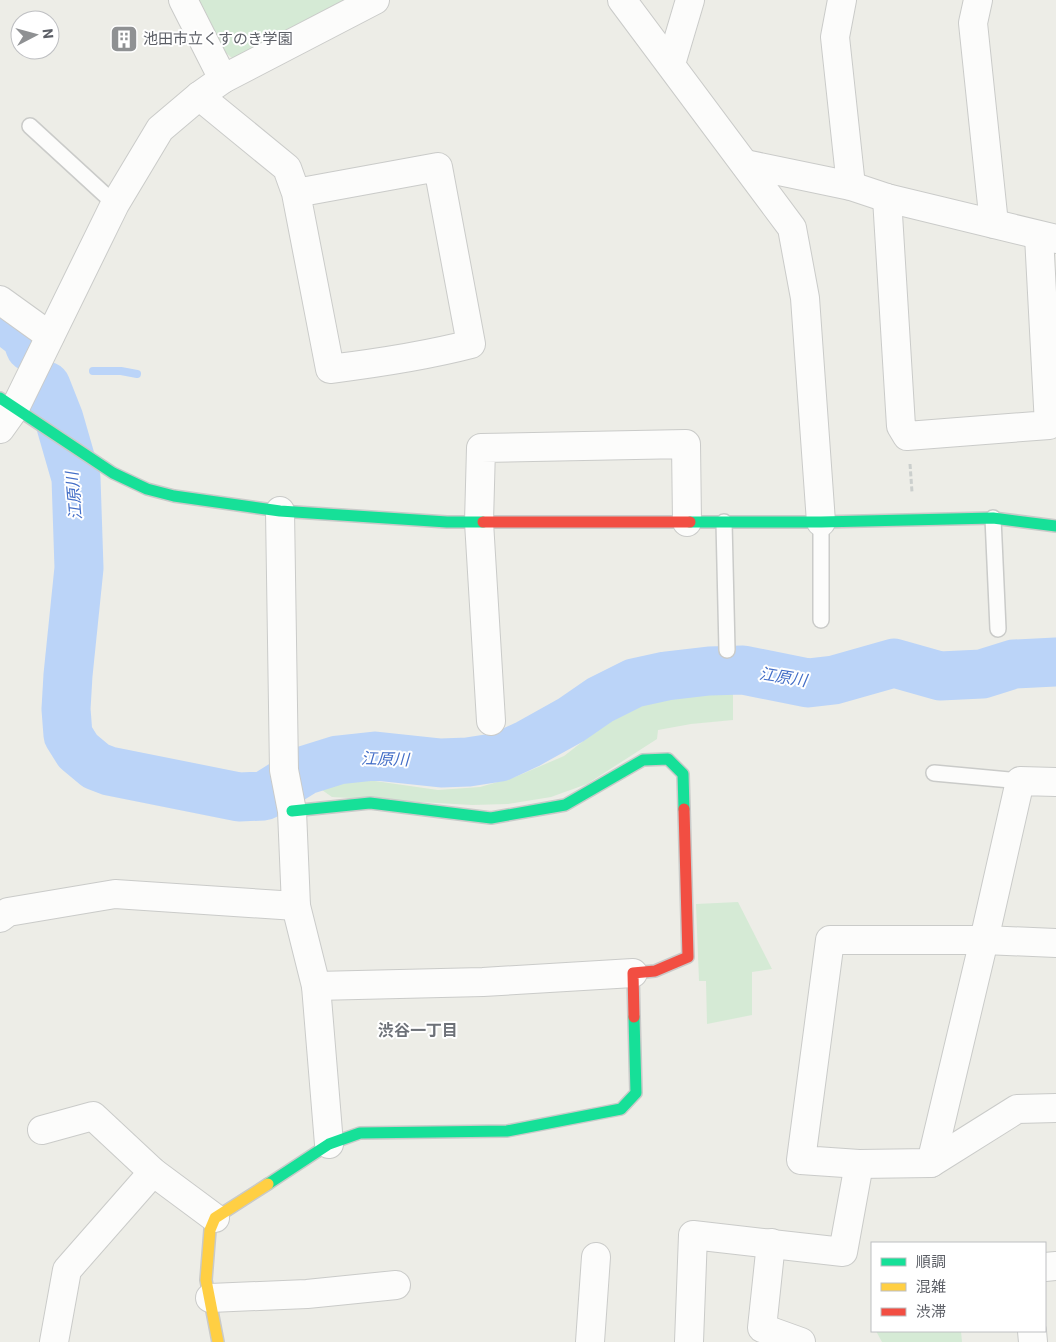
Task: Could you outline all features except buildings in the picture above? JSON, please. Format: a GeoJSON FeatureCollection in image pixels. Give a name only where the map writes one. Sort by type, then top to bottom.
{"type":"FeatureCollection","features":[{"type":"Feature","properties":{"kind":"street"},"geometry":{"type":"LineString","coordinates":[[183,0],[223,79]]}},
{"type":"Feature","properties":{"kind":"street"},"geometry":{"type":"LineString","coordinates":[[375,0],[223,79],[199,96],[160,130],[115,204],[50,336],[5,412],[59,437],[113,473],[147,489],[174,496],[280,511],[447,522],[821,522],[993,518],[1056,526]]}},
{"type":"Feature","properties":{"kind":"street"},"geometry":{"type":"LineString","coordinates":[[622,0],[792,228],[805,298],[821,522]]}},
{"type":"Feature","properties":{"kind":"street"},"geometry":{"type":"LineString","coordinates":[[671,64],[690,0]]}},
{"type":"Feature","properties":{"kind":"street"},"geometry":{"type":"LineString","coordinates":[[842,0],[835,37],[851,186]]}},
{"type":"Feature","properties":{"kind":"street"},"geometry":{"type":"LineString","coordinates":[[978,0],[973,23],[994,224]]}},
{"type":"Feature","properties":{"kind":"street"},"geometry":{"type":"LineString","coordinates":[[199,96],[287,168],[296,193],[330,369],[378,364],[433,354],[471,344],[438,167],[296,193]]}},
{"type":"Feature","properties":{"kind":"street"},"geometry":{"type":"LineString","coordinates":[[745,164],[851,186],[887,198],[1047,238],[1049,425],[906,436],[901,426],[887,198]]}},
{"type":"Feature","properties":{"kind":"street"},"geometry":{"type":"LineString","coordinates":[[0,300],[50,336]]}},
{"type":"Feature","properties":{"kind":"street"},"geometry":{"type":"LineString","coordinates":[[491,721],[479,522],[481,448],[686,444],[687,522]]}},
{"type":"Feature","properties":{"kind":"street"},"geometry":{"type":"LineString","coordinates":[[280,511],[284,770],[291,808],[296,906],[316,986],[330,1144]]}},
{"type":"Feature","properties":{"kind":"street"},"geometry":{"type":"LineString","coordinates":[[291,808],[370,803],[490,818],[565,805],[643,760],[668,759],[683,774],[688,956],[655,971],[633,973],[483,982],[316,986]]}},
{"type":"Feature","properties":{"kind":"street"},"geometry":{"type":"LineString","coordinates":[[931,1163],[1020,781],[1056,782]]}},
{"type":"Feature","properties":{"kind":"street"},"geometry":{"type":"LineString","coordinates":[[0,918],[8,912],[115,894],[296,906]]}},
{"type":"Feature","properties":{"kind":"street"},"geometry":{"type":"LineString","coordinates":[[1056,943],[984,940],[830,940],[801,1160],[859,1164],[931,1163],[1017,1109],[1056,1108]]}},
{"type":"Feature","properties":{"kind":"street"},"geometry":{"type":"LineString","coordinates":[[218,1342],[206,1280],[210,1230],[215,1218],[330,1144],[360,1133],[507,1131],[621,1108],[636,1093],[633,973]]}},
{"type":"Feature","properties":{"kind":"street"},"geometry":{"type":"LineString","coordinates":[[42,1130],[93,1116],[153,1172],[215,1218]]}},
{"type":"Feature","properties":{"kind":"street"},"geometry":{"type":"LineString","coordinates":[[689,1342],[692,1234],[843,1252],[859,1164]]}},
{"type":"Feature","properties":{"kind":"street"},"geometry":{"type":"LineString","coordinates":[[54,1342],[67,1270],[153,1172]]}},
{"type":"Feature","properties":{"kind":"street"},"geometry":{"type":"LineString","coordinates":[[771,1244],[762,1328],[802,1342]]}},
{"type":"Feature","properties":{"kind":"street"},"geometry":{"type":"LineString","coordinates":[[590,1342],[596,1257]]}},
{"type":"Feature","properties":{"kind":"street"},"geometry":{"type":"LineString","coordinates":[[210,1298],[307,1294],[396,1285]]}},
{"type":"Feature","properties":{"kind":"lane"},"geometry":{"type":"LineString","coordinates":[[30,126],[115,204]]}},
{"type":"Feature","properties":{"kind":"lane"},"geometry":{"type":"LineString","coordinates":[[993,518],[998,629]]}},
{"type":"Feature","properties":{"kind":"lane"},"geometry":{"type":"LineString","coordinates":[[724,522],[727,650]]}},
{"type":"Feature","properties":{"kind":"lane"},"geometry":{"type":"LineString","coordinates":[[821,522],[822,620]]}},
{"type":"Feature","properties":{"kind":"lane"},"geometry":{"type":"LineString","coordinates":[[934,773],[1020,781]]}},
{"type":"Feature","properties":{"kind":"green space"},"geometry":{"type":"Polygon","coordinates":[[[198,0],[353,0],[243,57],[232,58],[225,52],[198,0]]]}},
{"type":"Feature","properties":{"kind":"green space"},"geometry":{"type":"Polygon","coordinates":[[[733,691],[733,720],[691,724],[658,730],[657,739],[587,784],[551,797],[508,804],[472,805],[332,797],[322,790],[345,781],[375,781],[438,790],[480,787],[515,777],[564,756],[604,725],[653,700],[733,691]]]}},
{"type":"Feature","properties":{"kind":"green space"},"geometry":{"type":"Polygon","coordinates":[[[738,902],[772,969],[752,972],[752,1015],[707,1024],[706,981],[699,981],[696,904],[738,902]]]}},
{"type":"Feature","properties":{"kind":"green space"},"geometry":{"type":"Polygon","coordinates":[[[877,1332],[961,1332],[962,1342],[882,1342],[877,1332]]]}},
{"type":"Feature","properties":{"kind":"waterway","name":"江原川"},"geometry":{"type":"LineString","coordinates":[[0,316],[26,336],[30,347]]}},
{"type":"Feature","properties":{"kind":"waterway","name":"江原川"},"geometry":{"type":"LineString","coordinates":[[26,336],[33,342]]}},
{"type":"Feature","properties":{"kind":"waterway"},"geometry":{"type":"LineString","coordinates":[[93,371],[121,371],[137,374]]}},
{"type":"Feature","properties":{"kind":"waterway","name":"江原川"},"geometry":{"type":"LineString","coordinates":[[46,386],[59,419],[76,478],[79,568],[68,675],[66,709],[68,735],[78,751],[96,766],[109,771],[239,797],[264,796],[306,770],[338,760],[375,756],[441,763],[468,762],[500,757],[528,744],[571,720],[600,700],[634,683],[666,676],[709,671],[743,670],[808,683],[834,680],[894,663],[940,676],[982,674],[1014,664],[1056,662]]}},
{"type":"Feature","properties":{"kind":"traffic: fast"},"geometry":{"type":"LineString","coordinates":[[0,398],[113,473],[147,489],[174,496],[280,511],[447,522],[483,522]]}},
{"type":"Feature","properties":{"kind":"traffic: fast"},"geometry":{"type":"LineString","coordinates":[[690,522],[821,522],[993,518],[1056,526]]}},
{"type":"Feature","properties":{"kind":"traffic: fast"},"geometry":{"type":"LineString","coordinates":[[292,811],[370,803],[491,818],[565,805],[643,760],[668,759],[683,774],[684,809]]}},
{"type":"Feature","properties":{"kind":"traffic: fast"},"geometry":{"type":"LineString","coordinates":[[268,1184],[329,1144],[360,1133],[507,1131],[621,1109],[636,1093],[634,1017]]}},
{"type":"Feature","properties":{"kind":"traffic: slow"},"geometry":{"type":"LineString","coordinates":[[218,1342],[206,1280],[210,1230],[215,1218],[268,1184]]}},
{"type":"Feature","properties":{"kind":"traffic: jam"},"geometry":{"type":"LineString","coordinates":[[483,522],[690,522]]}},
{"type":"Feature","properties":{"kind":"traffic: jam"},"geometry":{"type":"LineString","coordinates":[[634,1017],[633,973],[655,971],[688,957],[684,809]]}},
{"type":"Feature","properties":{"kind":"place","name":"池田市立くすのき学園"},"geometry":{"type":"Point","coordinates":[124,39]}},
{"type":"Feature","properties":{"kind":"district","name":"渋谷一丁目"},"geometry":{"type":"Point","coordinates":[418,1030]}}]}
